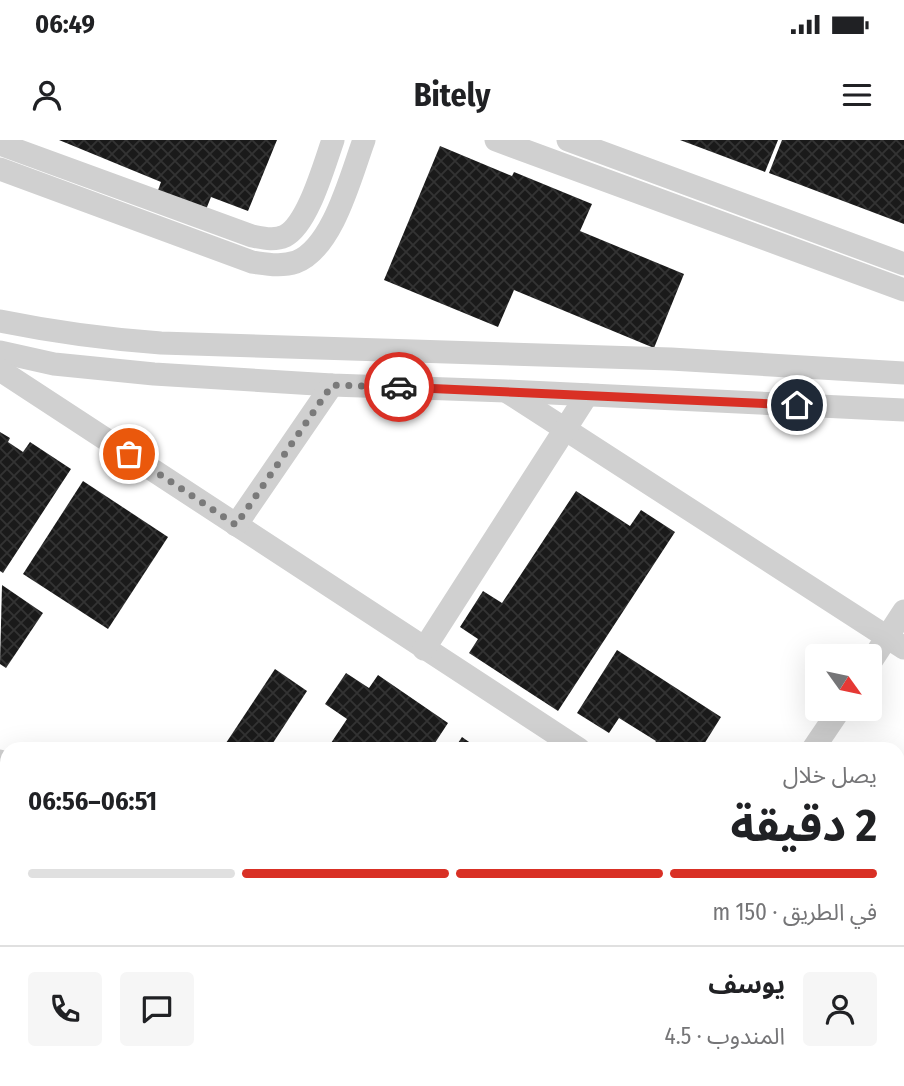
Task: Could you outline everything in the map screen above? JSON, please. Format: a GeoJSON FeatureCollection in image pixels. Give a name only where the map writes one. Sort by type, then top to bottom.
{"type":"FeatureCollection","features":[{"type":"Feature","properties":{"kind":"street"},"geometry":{"type":"LineString","coordinates":[[0,144],[253,236],[271,239],[283,237],[302,219],[333,140]]}},
{"type":"Feature","properties":{"kind":"street"},"geometry":{"type":"LineString","coordinates":[[0,169],[252,262],[277,265],[297,262],[313,251],[327,233],[364,140]]}},
{"type":"Feature","properties":{"kind":"street"},"geometry":{"type":"LineString","coordinates":[[496,140],[904,290]]}},
{"type":"Feature","properties":{"kind":"street"},"geometry":{"type":"LineString","coordinates":[[568,140],[904,264]]}},
{"type":"Feature","properties":{"kind":"street"},"geometry":{"type":"LineString","coordinates":[[0,321],[52,332],[161,343],[671,359],[904,373]]}},
{"type":"Feature","properties":{"kind":"street"},"geometry":{"type":"LineString","coordinates":[[0,352],[104,371],[332,385],[904,410]]}},
{"type":"Feature","properties":{"kind":"street"},"geometry":{"type":"LineString","coordinates":[[0,370],[568,742]]}},
{"type":"Feature","properties":{"kind":"street"},"geometry":{"type":"LineString","coordinates":[[236,525],[332,385]]}},
{"type":"Feature","properties":{"kind":"street"},"geometry":{"type":"LineString","coordinates":[[506,391],[896,642]]}},
{"type":"Feature","properties":{"kind":"street"},"geometry":{"type":"LineString","coordinates":[[424,649],[587,395]]}},
{"type":"Feature","properties":{"kind":"street"},"geometry":{"type":"LineString","coordinates":[[882,653],[896,642],[904,611]]}},
{"type":"Feature","properties":{"kind":"street"},"geometry":{"type":"LineString","coordinates":[[818,742],[832,721]]}},
{"type":"Feature","properties":{"kind":"building"},"geometry":{"type":"Polygon","coordinates":[[[59,140],[277,140],[248,211],[211,197],[205,212],[157,193],[161,182],[59,140]]]}},
{"type":"Feature","properties":{"kind":"building"},"geometry":{"type":"Polygon","coordinates":[[[680,140],[778,140],[765,172],[680,140]]]}},
{"type":"Feature","properties":{"kind":"building"},"geometry":{"type":"Polygon","coordinates":[[[782,140],[904,140],[904,224],[769,173],[782,140]]]}},
{"type":"Feature","properties":{"kind":"building"},"geometry":{"type":"Polygon","coordinates":[[[440,146],[512,176],[514,172],[592,204],[580,231],[684,274],[654,348],[514,290],[498,327],[384,280],[440,146]]]}},
{"type":"Feature","properties":{"kind":"building"},"geometry":{"type":"Polygon","coordinates":[[[0,432],[10,438],[8,442],[23,452],[30,442],[71,469],[3,573],[0,571],[0,432]]]}},
{"type":"Feature","properties":{"kind":"building"},"geometry":{"type":"Polygon","coordinates":[[[83,481],[168,537],[108,629],[23,574],[83,481]]]}},
{"type":"Feature","properties":{"kind":"building"},"geometry":{"type":"Polygon","coordinates":[[[576,491],[630,526],[641,510],[675,532],[558,711],[469,653],[478,639],[460,627],[483,591],[502,603],[576,491]]]}},
{"type":"Feature","properties":{"kind":"building"},"geometry":{"type":"Polygon","coordinates":[[[2,585],[43,613],[6,668],[0,664],[2,585]]]}},
{"type":"Feature","properties":{"kind":"building"},"geometry":{"type":"Polygon","coordinates":[[[617,650],[721,717],[705,742],[655,742],[619,718],[609,733],[577,713],[617,650]]]}},
{"type":"Feature","properties":{"kind":"building"},"geometry":{"type":"Polygon","coordinates":[[[275,669],[307,691],[274,742],[227,742],[275,669]]]}},
{"type":"Feature","properties":{"kind":"building"},"geometry":{"type":"Polygon","coordinates":[[[346,673],[369,688],[378,675],[448,723],[436,742],[332,742],[347,719],[325,704],[346,673]]]}},
{"type":"Feature","properties":{"kind":"way so far"},"geometry":{"type":"LineString","coordinates":[[129,454],[236,525],[332,385],[399,387]]}},
{"type":"Feature","properties":{"kind":"route"},"geometry":{"type":"LineString","coordinates":[[399,387],[797,405]]}}]}
